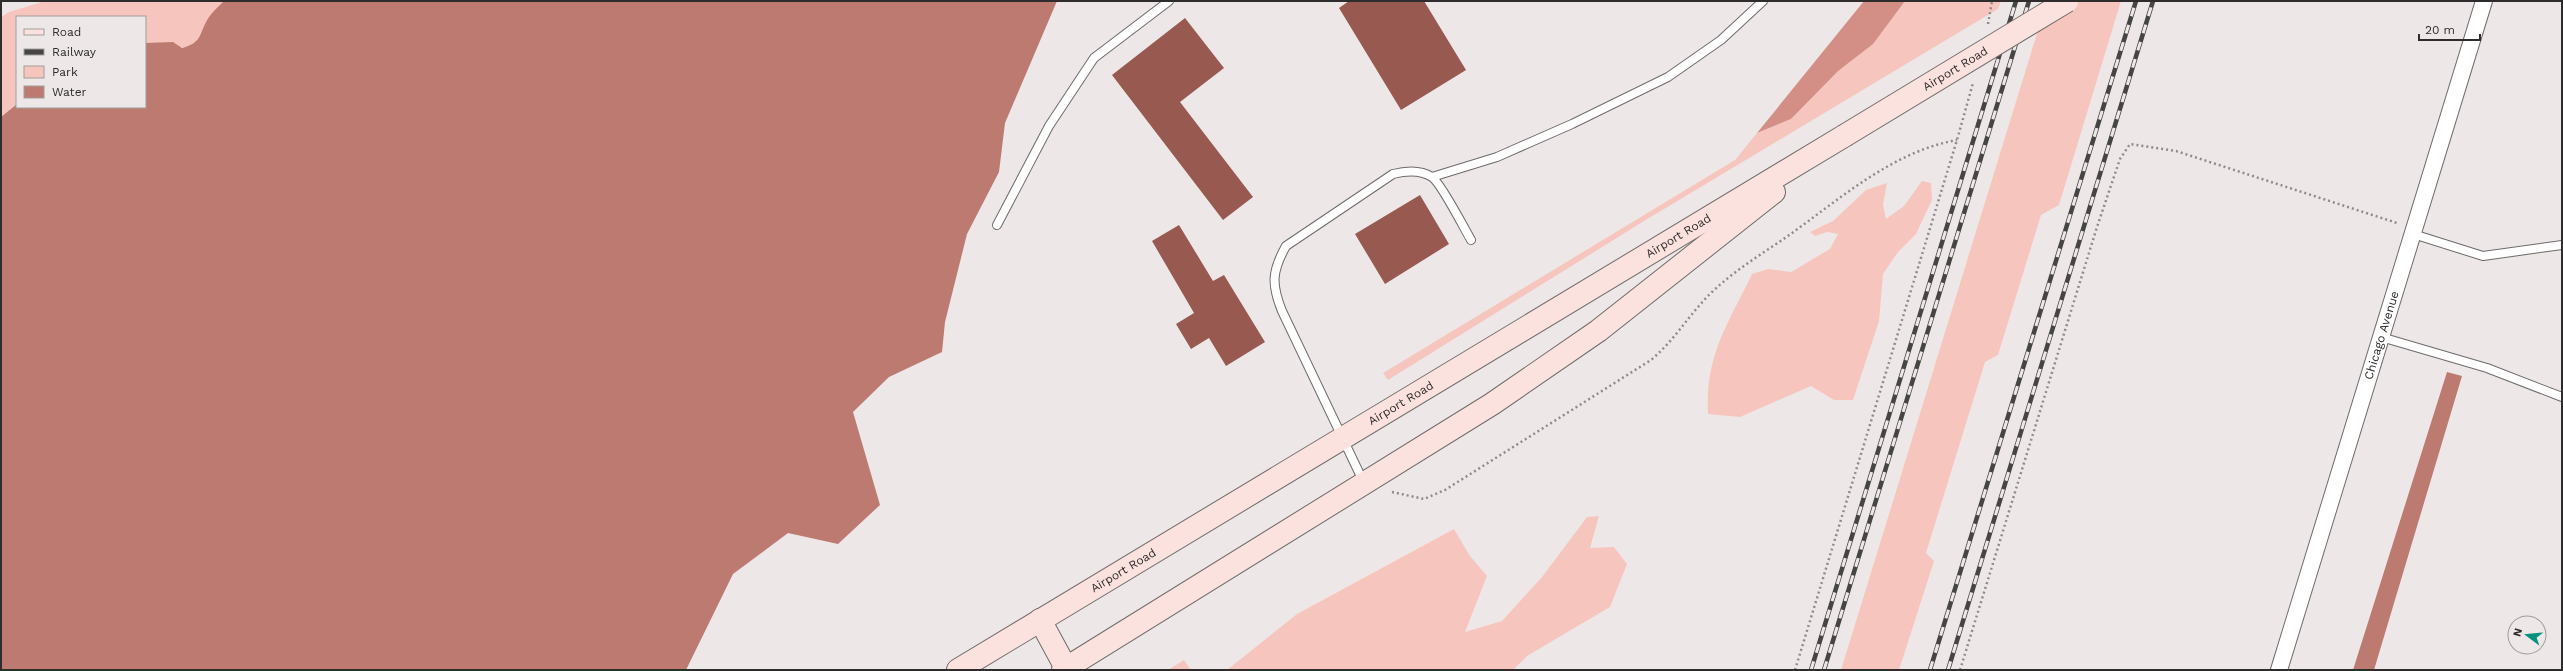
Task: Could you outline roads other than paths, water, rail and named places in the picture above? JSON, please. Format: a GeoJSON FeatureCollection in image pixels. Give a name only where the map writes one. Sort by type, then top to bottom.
{"type":"FeatureCollection","features":[{"type":"Feature","properties":{"kind":"main road","name":"Airport Road"},"geometry":{"type":"LineString","coordinates":[[958,670],[2067,1]]}},
{"type":"Feature","properties":{"kind":"main road","name":"Airport Road"},"geometry":{"type":"LineString","coordinates":[[1065,669],[1492,404],[1598,331],[1844,136]]}},
{"type":"Feature","properties":{"kind":"main road"},"geometry":{"type":"LineString","coordinates":[[1040,620],[1065,669]]}},
{"type":"Feature","properties":{"kind":"street","name":"Chicago Avenue"},"geometry":{"type":"LineString","coordinates":[[2279,670],[2484,1]]}},
{"type":"Feature","properties":{"kind":"lane"},"geometry":{"type":"LineString","coordinates":[[997,225],[1049,126],[1094,58],[1169,1]]}},
{"type":"Feature","properties":{"kind":"lane"},"geometry":{"type":"LineString","coordinates":[[1365,483],[1342,439],[1273,288],[1277,261],[1286,246],[1393,174],[1412,172],[1432,177],[1497,157],[1572,124],[1668,78],[1721,40],[1763,1]]}},
{"type":"Feature","properties":{"kind":"lane"},"geometry":{"type":"LineString","coordinates":[[1432,177],[1471,240]]}},
{"type":"Feature","properties":{"kind":"lane"},"geometry":{"type":"LineString","coordinates":[[2414,231],[2483,256],[2562,245]]}},
{"type":"Feature","properties":{"kind":"lane"},"geometry":{"type":"LineString","coordinates":[[2381,337],[2487,368],[2562,397]]}},
{"type":"Feature","properties":{"kind":"water"},"geometry":{"type":"Polygon","coordinates":[[[224,1],[1057,1],[1005,123],[999,172],[967,234],[945,322],[942,352],[889,377],[853,412],[880,505],[838,544],[788,533],[733,574],[686,670],[1,670],[1,117],[16,105],[16,108],[146,108],[146,43],[173,42],[182,48],[189,46],[200,36],[206,22],[224,1]]]}},
{"type":"Feature","properties":{"kind":"water"},"geometry":{"type":"Polygon","coordinates":[[[2447,372],[2462,376],[2374,670],[2353,670],[2447,372]]]}},
{"type":"Feature","properties":{"kind":"railway"},"geometry":{"type":"LineString","coordinates":[[1811,670],[2016,1]]}},
{"type":"Feature","properties":{"kind":"railway"},"geometry":{"type":"LineString","coordinates":[[1824,670],[2029,1]]}},
{"type":"Feature","properties":{"kind":"railway"},"geometry":{"type":"LineString","coordinates":[[1930,670],[2136,1]]}},
{"type":"Feature","properties":{"kind":"railway"},"geometry":{"type":"LineString","coordinates":[[1948,670],[2153,1]]}}]}
